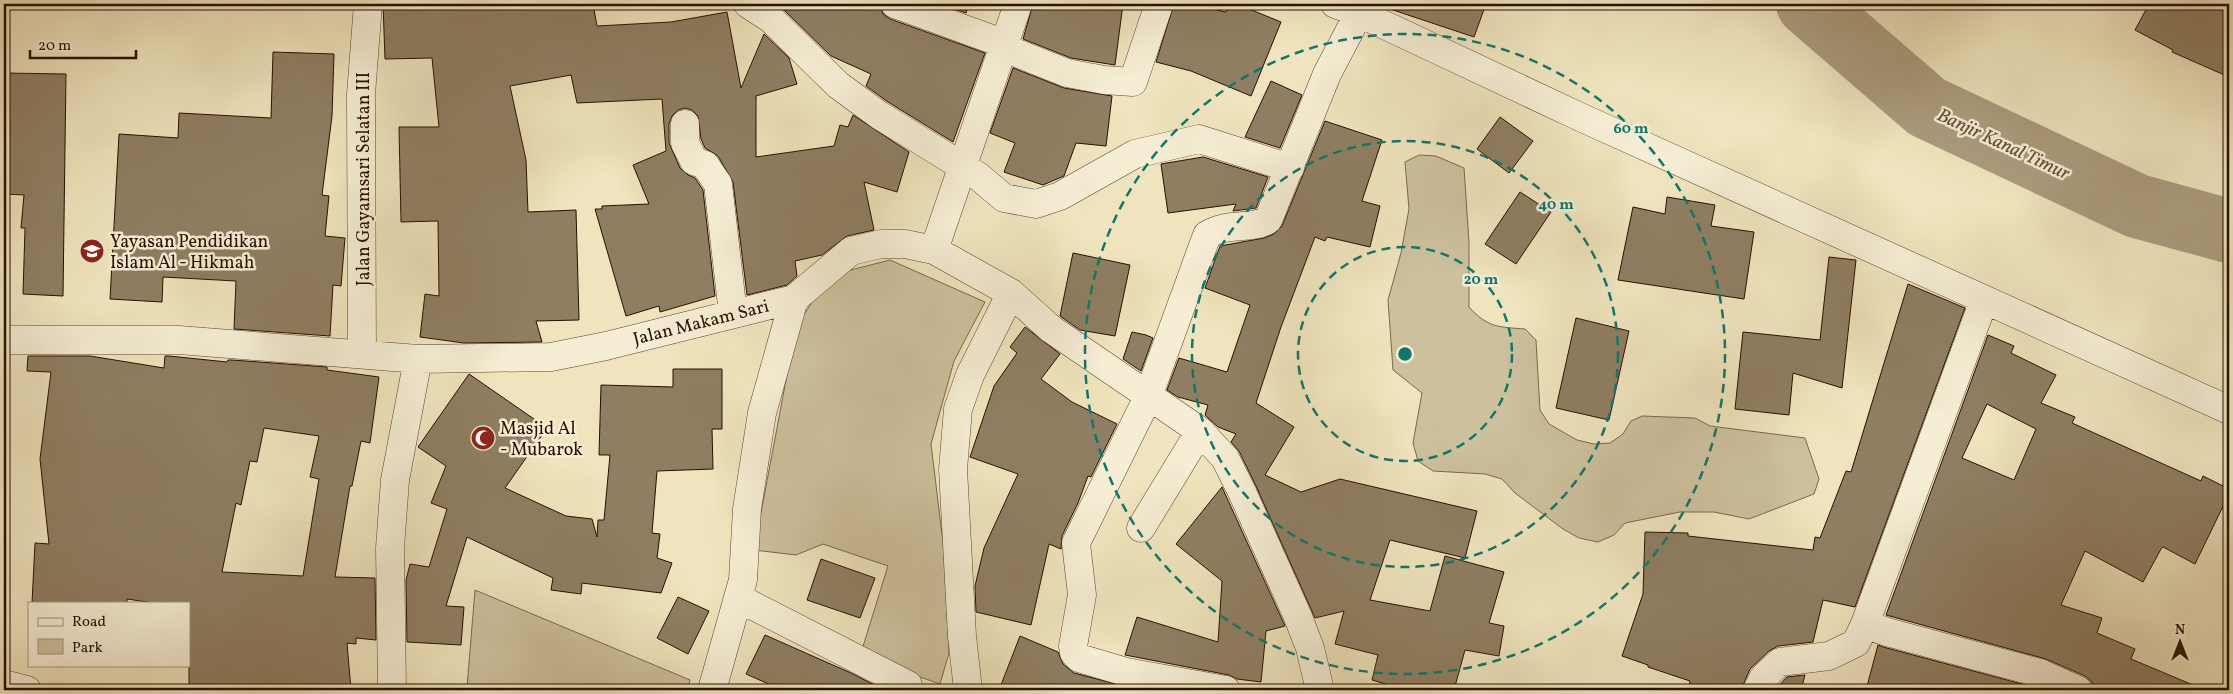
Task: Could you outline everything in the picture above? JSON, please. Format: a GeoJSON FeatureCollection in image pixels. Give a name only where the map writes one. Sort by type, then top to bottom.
{"type":"FeatureCollection","features":[{"type":"Feature","properties":{"kind":"street","name":"Jalan Gayamsari Selatan III"},"geometry":{"type":"LineString","coordinates":[[362,354],[361,94],[368,4]]}},
{"type":"Feature","properties":{"kind":"street"},"geometry":{"type":"LineString","coordinates":[[748,4],[771,19],[838,85],[879,115],[962,168],[978,176],[1004,198],[1036,204],[1060,196],[1135,154],[1199,139],[1290,168]]}},
{"type":"Feature","properties":{"kind":"street"},"geometry":{"type":"LineString","coordinates":[[895,4],[1067,72],[1104,80],[1133,82],[1159,4]]}},
{"type":"Feature","properties":{"kind":"street"},"geometry":{"type":"LineString","coordinates":[[934,250],[1018,4]]}},
{"type":"Feature","properties":{"kind":"street"},"geometry":{"type":"LineString","coordinates":[[1226,690],[1126,672],[1081,659],[1074,653],[1073,644],[1082,595],[1077,541],[1148,396],[1207,235],[1222,227],[1260,224],[1268,220],[1327,74],[1347,8],[1578,116],[2229,410]]}},
{"type":"Feature","properties":{"kind":"street"},"geometry":{"type":"LineString","coordinates":[[685,124],[685,143],[694,161],[705,165],[718,184],[733,314]]}},
{"type":"Feature","properties":{"kind":"street","name":"Jalan Makam Sari"},"geometry":{"type":"LineString","coordinates":[[4,340],[179,340],[418,359],[551,357],[606,346],[794,298],[851,251],[881,244],[905,244],[934,250],[1011,293],[1051,329],[1200,431],[1225,458],[1242,492],[1310,648],[1320,690]]}},
{"type":"Feature","properties":{"kind":"street"},"geometry":{"type":"LineString","coordinates":[[968,690],[962,636],[953,469],[958,409],[970,375],[1011,293]]}},
{"type":"Feature","properties":{"kind":"street"},"geometry":{"type":"LineString","coordinates":[[712,690],[743,580],[747,509],[762,413],[794,298]]}},
{"type":"Feature","properties":{"kind":"street"},"geometry":{"type":"LineString","coordinates":[[1757,690],[1764,677],[1780,662],[1829,656],[1856,643],[1865,624],[1984,300]]}},
{"type":"Feature","properties":{"kind":"street"},"geometry":{"type":"LineString","coordinates":[[392,690],[390,548],[395,480],[418,359]]}},
{"type":"Feature","properties":{"kind":"street"},"geometry":{"type":"LineString","coordinates":[[1141,528],[1200,431]]}},
{"type":"Feature","properties":{"kind":"street"},"geometry":{"type":"LineString","coordinates":[[738,598],[908,685]]}},
{"type":"Feature","properties":{"kind":"street"},"geometry":{"type":"LineString","coordinates":[[1865,624],[2040,673],[2078,690]]}},
{"type":"Feature","properties":{"kind":"street"},"geometry":{"type":"LineString","coordinates":[[4,684],[27,690]]}},
{"type":"Feature","properties":{"kind":"green space"},"geometry":{"type":"Polygon","coordinates":[[[1419,155],[1436,156],[1464,168],[1469,242],[1469,307],[1488,323],[1501,327],[1525,329],[1536,340],[1540,410],[1549,424],[1577,440],[1594,444],[1610,443],[1623,434],[1631,421],[1642,416],[1695,418],[1710,426],[1805,438],[1819,479],[1814,494],[1749,519],[1714,512],[1680,512],[1625,523],[1614,535],[1598,542],[1579,538],[1563,529],[1515,493],[1502,479],[1485,474],[1433,471],[1418,461],[1413,443],[1422,393],[1393,370],[1388,300],[1401,253],[1409,209],[1405,162],[1419,155]]]}},
{"type":"Feature","properties":{"kind":"green space"},"geometry":{"type":"Polygon","coordinates":[[[890,260],[985,302],[954,361],[931,444],[944,551],[949,653],[940,684],[860,656],[888,566],[823,544],[796,555],[754,550],[796,327],[814,299],[847,271],[890,260]]]}},
{"type":"Feature","properties":{"kind":"green space"},"geometry":{"type":"Polygon","coordinates":[[[475,590],[690,680],[687,690],[469,690],[467,687],[475,590]]]}},
{"type":"Feature","properties":{"kind":"building"},"geometry":{"type":"Polygon","coordinates":[[[383,4],[593,4],[597,26],[671,22],[727,12],[741,88],[764,34],[789,58],[797,84],[756,96],[756,157],[834,146],[840,125],[848,127],[853,115],[909,152],[897,192],[864,182],[874,230],[847,236],[822,255],[795,261],[797,276],[787,285],[747,295],[733,182],[718,156],[705,148],[701,139],[698,116],[692,110],[685,108],[678,110],[672,116],[669,124],[669,143],[680,168],[695,178],[703,190],[715,296],[660,312],[659,306],[626,316],[595,209],[602,209],[602,206],[649,204],[633,165],[666,151],[662,99],[577,103],[571,75],[510,86],[526,160],[528,212],[576,210],[579,320],[536,321],[542,342],[464,343],[420,337],[425,294],[439,296],[438,221],[401,222],[399,127],[439,127],[432,58],[385,59],[383,4]]]}},
{"type":"Feature","properties":{"kind":"building"},"geometry":{"type":"Polygon","coordinates":[[[778,4],[880,4],[883,14],[890,19],[985,53],[953,142],[888,102],[866,86],[871,74],[831,56],[778,4]]]}},
{"type":"Feature","properties":{"kind":"building"},"geometry":{"type":"Polygon","coordinates":[[[940,4],[969,4],[966,13],[940,4]]]}},
{"type":"Feature","properties":{"kind":"building"},"geometry":{"type":"Polygon","coordinates":[[[1033,4],[1123,4],[1115,65],[1071,58],[1023,39],[1033,4]]]}},
{"type":"Feature","properties":{"kind":"building"},"geometry":{"type":"Polygon","coordinates":[[[1174,4],[1190,4],[1226,12],[1230,4],[1237,4],[1281,22],[1251,96],[1191,71],[1156,62],[1174,4]]]}},
{"type":"Feature","properties":{"kind":"building"},"geometry":{"type":"Polygon","coordinates":[[[1391,4],[1486,4],[1474,37],[1390,9],[1391,4]]]}},
{"type":"Feature","properties":{"kind":"building"},"geometry":{"type":"Polygon","coordinates":[[[2149,4],[2229,4],[2229,77],[2172,52],[2173,50],[2135,30],[2149,4]]]}},
{"type":"Feature","properties":{"kind":"building"},"geometry":{"type":"Polygon","coordinates":[[[273,52],[334,54],[332,116],[322,195],[329,196],[325,236],[345,238],[341,286],[333,285],[330,336],[234,329],[236,281],[163,277],[162,302],[110,299],[119,134],[178,138],[179,113],[271,118],[273,52]]]}},
{"type":"Feature","properties":{"kind":"building"},"geometry":{"type":"Polygon","coordinates":[[[1013,68],[1064,88],[1112,96],[1106,146],[1076,143],[1064,176],[1043,185],[1004,172],[1015,143],[990,133],[1013,68]]]}},
{"type":"Feature","properties":{"kind":"building"},"geometry":{"type":"Polygon","coordinates":[[[4,73],[66,74],[63,296],[23,294],[25,228],[21,228],[24,195],[4,194],[4,73]]]}},
{"type":"Feature","properties":{"kind":"building"},"geometry":{"type":"Polygon","coordinates":[[[1271,81],[1302,95],[1280,148],[1245,137],[1271,81]]]}},
{"type":"Feature","properties":{"kind":"building"},"geometry":{"type":"Polygon","coordinates":[[[1500,117],[1533,141],[1509,173],[1477,149],[1500,117]]]}},
{"type":"Feature","properties":{"kind":"building"},"geometry":{"type":"Polygon","coordinates":[[[1325,121],[1382,140],[1362,201],[1380,206],[1370,247],[1327,237],[1325,241],[1315,237],[1281,327],[1256,403],[1294,427],[1265,475],[1301,492],[1340,479],[1477,511],[1465,558],[1390,540],[1370,600],[1430,611],[1445,556],[1504,572],[1489,623],[1504,626],[1499,656],[1465,650],[1454,690],[1406,690],[1372,680],[1378,655],[1335,644],[1344,611],[1315,618],[1256,486],[1239,451],[1231,442],[1236,434],[1218,427],[1205,415],[1208,405],[1178,397],[1167,390],[1179,358],[1227,372],[1250,305],[1205,288],[1220,246],[1264,238],[1274,234],[1282,226],[1325,121]]]}},
{"type":"Feature","properties":{"kind":"building"},"geometry":{"type":"Polygon","coordinates":[[[1203,157],[1268,177],[1256,208],[1233,211],[1236,204],[1168,213],[1161,164],[1203,157]]]}},
{"type":"Feature","properties":{"kind":"building"},"geometry":{"type":"Polygon","coordinates":[[[1520,192],[1551,212],[1516,264],[1485,244],[1520,192]]]}},
{"type":"Feature","properties":{"kind":"building"},"geometry":{"type":"Polygon","coordinates":[[[1667,197],[1715,205],[1711,226],[1754,232],[1744,299],[1618,280],[1633,207],[1665,214],[1667,197]]]}},
{"type":"Feature","properties":{"kind":"building"},"geometry":{"type":"Polygon","coordinates":[[[1073,253],[1130,265],[1115,336],[1080,330],[1060,316],[1073,253]]]}},
{"type":"Feature","properties":{"kind":"building"},"geometry":{"type":"Polygon","coordinates":[[[1829,257],[1856,260],[1842,388],[1793,373],[1789,415],[1735,409],[1743,332],[1820,340],[1829,257]]]}},
{"type":"Feature","properties":{"kind":"building"},"geometry":{"type":"Polygon","coordinates":[[[1908,284],[1965,308],[1855,607],[1823,600],[1813,642],[1778,646],[1769,651],[1750,669],[1741,690],[1688,690],[1690,681],[1622,656],[1643,594],[1645,532],[1688,533],[1688,536],[1813,550],[1815,537],[1820,538],[1846,471],[1851,472],[1908,284]]]}},
{"type":"Feature","properties":{"kind":"building"},"geometry":{"type":"Polygon","coordinates":[[[1576,318],[1629,331],[1609,420],[1556,408],[1576,318]]]}},
{"type":"Feature","properties":{"kind":"building"},"geometry":{"type":"Polygon","coordinates":[[[1025,327],[1060,354],[1041,379],[1072,402],[1117,424],[1091,477],[1088,476],[1078,503],[1062,536],[1061,549],[1049,544],[1031,625],[976,612],[975,586],[984,548],[1018,474],[970,457],[994,386],[1017,353],[1010,347],[1025,327]]]}},
{"type":"Feature","properties":{"kind":"building"},"geometry":{"type":"Polygon","coordinates":[[[1132,332],[1153,338],[1141,371],[1123,359],[1132,332]]]}},
{"type":"Feature","properties":{"kind":"building"},"geometry":{"type":"Polygon","coordinates":[[[1988,335],[2014,346],[2011,353],[2056,375],[2041,403],[2075,417],[2072,423],[2201,481],[2203,476],[2229,489],[2229,494],[2195,564],[2163,547],[2143,582],[2085,551],[2061,605],[2102,618],[2097,633],[2135,649],[2131,659],[2205,690],[2095,690],[2091,681],[2085,676],[2046,659],[1886,615],[1988,335]],[[1987,404],[1962,458],[2014,480],[2036,429],[1987,404]]]}},
{"type":"Feature","properties":{"kind":"building"},"geometry":{"type":"Polygon","coordinates":[[[28,356],[90,356],[164,368],[165,356],[169,356],[227,362],[232,360],[327,367],[327,370],[379,377],[370,443],[361,441],[352,486],[350,486],[335,577],[375,578],[376,640],[356,638],[356,644],[347,643],[351,690],[189,690],[190,602],[147,602],[127,599],[127,602],[32,602],[35,543],[49,544],[40,459],[51,372],[27,371],[28,356]],[[264,428],[257,462],[250,461],[241,505],[236,503],[222,572],[303,576],[319,479],[310,477],[319,436],[264,428]]]}},
{"type":"Feature","properties":{"kind":"building"},"geometry":{"type":"Polygon","coordinates":[[[673,369],[722,369],[722,429],[712,429],[713,469],[657,471],[652,533],[660,534],[657,558],[672,563],[661,593],[582,583],[581,594],[551,590],[553,578],[467,537],[446,606],[464,607],[461,645],[407,642],[406,580],[410,564],[429,567],[447,509],[431,503],[446,466],[418,447],[469,374],[547,428],[505,488],[566,516],[592,519],[597,537],[598,520],[604,520],[610,455],[599,455],[601,385],[673,387],[673,369]]]}},
{"type":"Feature","properties":{"kind":"building"},"geometry":{"type":"Polygon","coordinates":[[[1222,487],[1285,626],[1266,631],[1261,682],[1237,679],[1229,675],[1125,655],[1137,617],[1218,642],[1222,581],[1176,544],[1222,487]]]}},
{"type":"Feature","properties":{"kind":"building"},"geometry":{"type":"Polygon","coordinates":[[[821,559],[875,578],[860,618],[807,600],[821,559]]]}},
{"type":"Feature","properties":{"kind":"building"},"geometry":{"type":"Polygon","coordinates":[[[678,597],[709,611],[688,654],[657,638],[678,597]]]}},
{"type":"Feature","properties":{"kind":"building"},"geometry":{"type":"Polygon","coordinates":[[[765,635],[851,673],[884,690],[782,690],[746,674],[765,635]]]}},
{"type":"Feature","properties":{"kind":"building"},"geometry":{"type":"Polygon","coordinates":[[[1020,636],[1058,652],[1063,664],[1074,673],[1139,690],[999,690],[1020,636]]]}},
{"type":"Feature","properties":{"kind":"building"},"geometry":{"type":"Polygon","coordinates":[[[1878,645],[2033,687],[2032,690],[1866,690],[1878,645]]]}},
{"type":"Feature","properties":{"kind":"building"},"geometry":{"type":"Polygon","coordinates":[[[1805,675],[1801,690],[1775,690],[1787,677],[1805,675]]]}},
{"type":"Feature","properties":{"kind":"waterway","name":"Banjir Kanal Timur"},"geometry":{"type":"LineString","coordinates":[[1808,4],[1927,107],[2137,206],[2229,231]]}},
{"type":"Feature","properties":{"kind":"place","name":"Yayasan Pendidikan Islam Al - Hikmah"},"geometry":{"type":"Point","coordinates":[92,251]}},
{"type":"Feature","properties":{"kind":"place","name":"Masjid Al - Mubarok"},"geometry":{"type":"Point","coordinates":[483,438]}}]}
